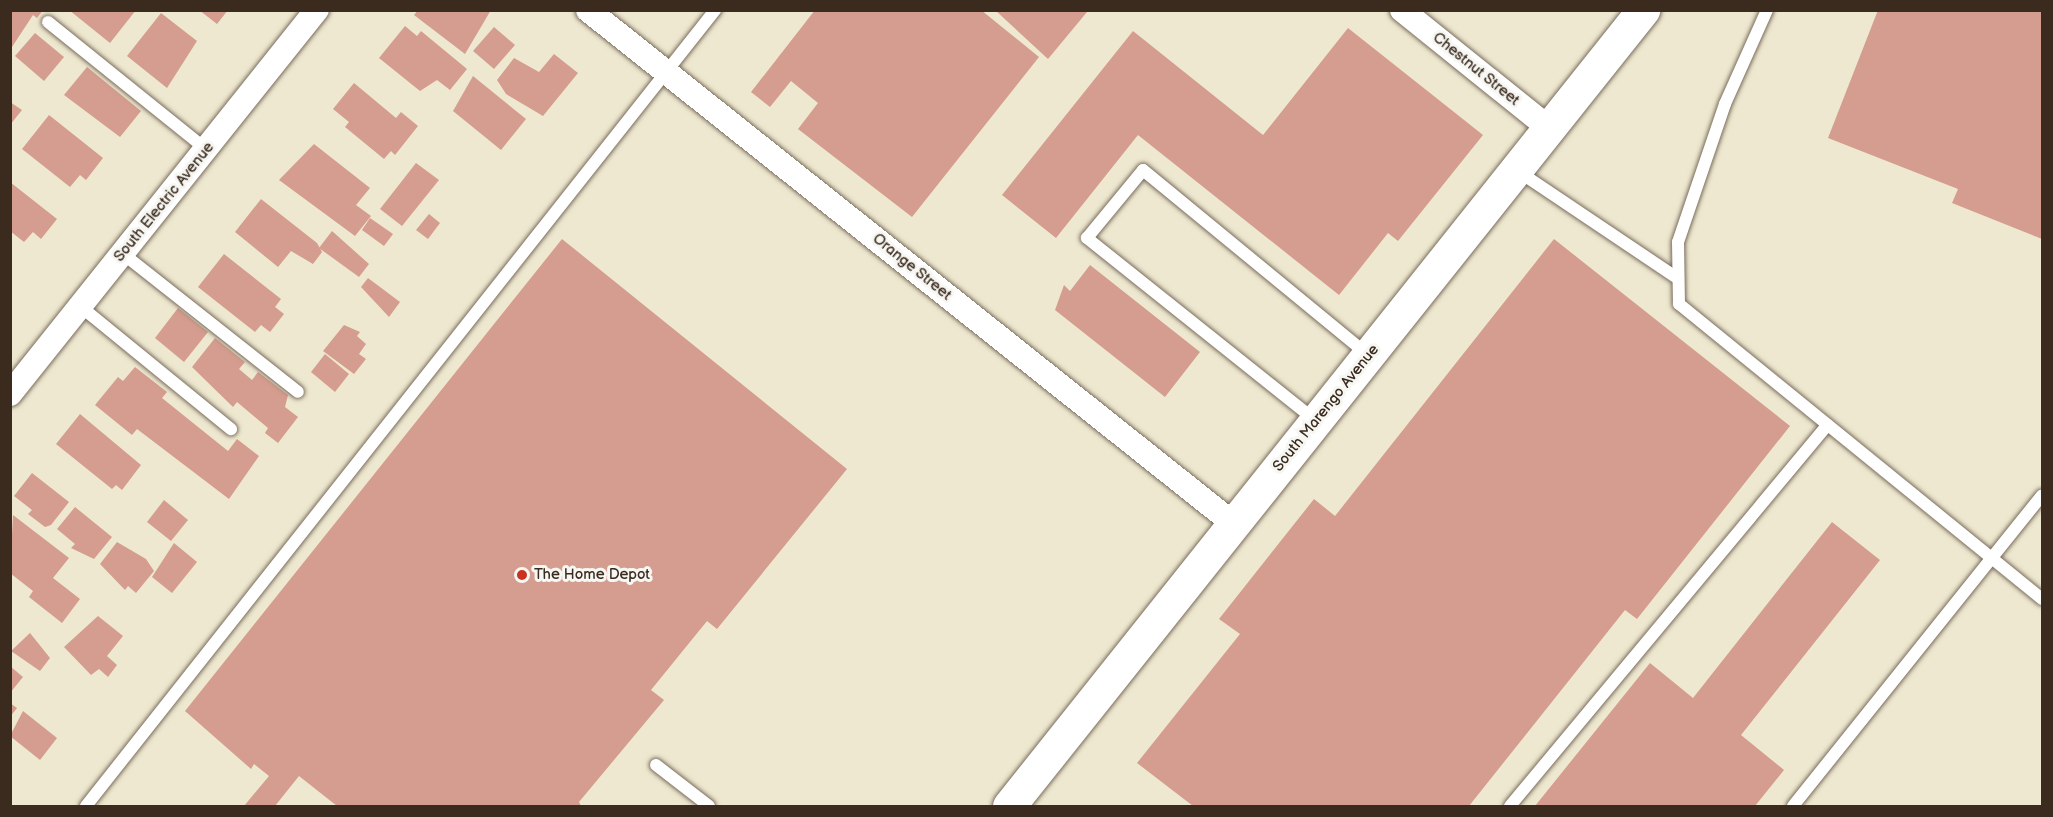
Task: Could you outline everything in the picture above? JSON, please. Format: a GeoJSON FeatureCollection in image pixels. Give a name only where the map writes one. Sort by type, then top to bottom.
{"type":"FeatureCollection","features":[{"type":"Feature","properties":{"kind":"street","name":"South Electric Avenue"},"geometry":{"type":"LineString","coordinates":[[10,394],[317,10]]}},
{"type":"Feature","properties":{"kind":"street","name":"Orange Street"},"geometry":{"type":"LineString","coordinates":[[588,10],[1234,524]]}},
{"type":"Feature","properties":{"kind":"street","name":"Chestnut Street"},"geometry":{"type":"LineString","coordinates":[[1402,10],[1549,128]]}},
{"type":"Feature","properties":{"kind":"street","name":"South Marengo Avenue"},"geometry":{"type":"LineString","coordinates":[[1010,807],[1643,10]]}},
{"type":"Feature","properties":{"kind":"lane"},"geometry":{"type":"LineString","coordinates":[[86,807],[715,10]]}},
{"type":"Feature","properties":{"kind":"lane"},"geometry":{"type":"LineString","coordinates":[[1767,10],[1725,104],[1678,242],[1677,278],[1680,303],[1992,560],[2043,599]]}},
{"type":"Feature","properties":{"kind":"lane"},"geometry":{"type":"LineString","coordinates":[[48,22],[207,150]]}},
{"type":"Feature","properties":{"kind":"lane"},"geometry":{"type":"LineString","coordinates":[[1316,420],[1088,238],[1143,170],[1368,356]]}},
{"type":"Feature","properties":{"kind":"lane"},"geometry":{"type":"LineString","coordinates":[[1516,170],[1677,278]]}},
{"type":"Feature","properties":{"kind":"lane"},"geometry":{"type":"LineString","coordinates":[[122,253],[298,392]]}},
{"type":"Feature","properties":{"kind":"lane"},"geometry":{"type":"LineString","coordinates":[[80,306],[231,429]]}},
{"type":"Feature","properties":{"kind":"lane"},"geometry":{"type":"LineString","coordinates":[[1510,807],[1827,425]]}},
{"type":"Feature","properties":{"kind":"lane"},"geometry":{"type":"LineString","coordinates":[[1793,807],[2043,495]]}},
{"type":"Feature","properties":{"kind":"lane"},"geometry":{"type":"LineString","coordinates":[[656,765],[709,807]]}},
{"type":"Feature","properties":{"kind":"building"},"geometry":{"type":"Polygon","coordinates":[[[10,10],[43,10],[37,18],[33,15],[10,50],[10,10]]]}},
{"type":"Feature","properties":{"kind":"building"},"geometry":{"type":"Polygon","coordinates":[[[69,10],[136,10],[110,43],[69,10]]]}},
{"type":"Feature","properties":{"kind":"building"},"geometry":{"type":"Polygon","coordinates":[[[199,10],[228,10],[217,24],[199,10]]]}},
{"type":"Feature","properties":{"kind":"building"},"geometry":{"type":"Polygon","coordinates":[[[418,10],[491,10],[465,54],[414,15],[418,10]]]}},
{"type":"Feature","properties":{"kind":"building"},"geometry":{"type":"Polygon","coordinates":[[[815,10],[981,10],[1039,57],[912,217],[798,129],[818,103],[791,81],[770,107],[751,92],[815,10]]]}},
{"type":"Feature","properties":{"kind":"building"},"geometry":{"type":"Polygon","coordinates":[[[995,10],[1085,10],[1087,12],[1048,59],[995,10]]]}},
{"type":"Feature","properties":{"kind":"building"},"geometry":{"type":"Polygon","coordinates":[[[1878,10],[2042,10],[2042,239],[1952,203],[1958,189],[1828,138],[1878,10]]]}},
{"type":"Feature","properties":{"kind":"building"},"geometry":{"type":"Polygon","coordinates":[[[161,13],[197,41],[167,88],[127,56],[161,13]]]}},
{"type":"Feature","properties":{"kind":"building"},"geometry":{"type":"Polygon","coordinates":[[[405,26],[417,36],[421,31],[467,69],[450,90],[437,80],[420,91],[379,58],[405,26]]]}},
{"type":"Feature","properties":{"kind":"building"},"geometry":{"type":"Polygon","coordinates":[[[494,27],[515,45],[494,69],[473,51],[494,27]]]}},
{"type":"Feature","properties":{"kind":"building"},"geometry":{"type":"Polygon","coordinates":[[[1348,28],[1483,135],[1398,241],[1388,233],[1339,295],[1138,135],[1056,238],[1002,195],[1133,31],[1263,135],[1348,28]]]}},
{"type":"Feature","properties":{"kind":"building"},"geometry":{"type":"Polygon","coordinates":[[[35,33],[64,57],[44,81],[15,56],[35,33]]]}},
{"type":"Feature","properties":{"kind":"building"},"geometry":{"type":"Polygon","coordinates":[[[554,54],[578,73],[543,116],[506,94],[497,80],[514,58],[539,72],[554,54]]]}},
{"type":"Feature","properties":{"kind":"building"},"geometry":{"type":"Polygon","coordinates":[[[87,67],[141,111],[120,137],[64,95],[87,67]]]}},
{"type":"Feature","properties":{"kind":"building"},"geometry":{"type":"Polygon","coordinates":[[[473,76],[526,119],[501,150],[453,111],[473,76]]]}},
{"type":"Feature","properties":{"kind":"building"},"geometry":{"type":"Polygon","coordinates":[[[354,83],[396,118],[401,112],[418,126],[395,155],[391,151],[384,159],[345,127],[349,122],[333,109],[354,83]]]}},
{"type":"Feature","properties":{"kind":"building"},"geometry":{"type":"Polygon","coordinates":[[[10,102],[22,110],[10,125],[10,102]]]}},
{"type":"Feature","properties":{"kind":"building"},"geometry":{"type":"Polygon","coordinates":[[[49,115],[103,158],[86,180],[80,175],[70,187],[22,149],[49,115]]]}},
{"type":"Feature","properties":{"kind":"building"},"geometry":{"type":"Polygon","coordinates":[[[314,144],[370,188],[356,205],[371,216],[355,236],[279,180],[314,144]]]}},
{"type":"Feature","properties":{"kind":"building"},"geometry":{"type":"Polygon","coordinates":[[[416,163],[439,180],[402,226],[380,209],[416,163]]]}},
{"type":"Feature","properties":{"kind":"building"},"geometry":{"type":"Polygon","coordinates":[[[10,182],[57,219],[41,239],[33,232],[24,242],[10,231],[10,182]]]}},
{"type":"Feature","properties":{"kind":"building"},"geometry":{"type":"Polygon","coordinates":[[[261,199],[317,243],[322,252],[313,264],[291,251],[278,267],[235,232],[261,199]]]}},
{"type":"Feature","properties":{"kind":"building"},"geometry":{"type":"Polygon","coordinates":[[[429,214],[440,223],[428,239],[416,230],[429,214]]]}},
{"type":"Feature","properties":{"kind":"building"},"geometry":{"type":"Polygon","coordinates":[[[370,218],[393,234],[384,246],[362,230],[370,218]]]}},
{"type":"Feature","properties":{"kind":"building"},"geometry":{"type":"Polygon","coordinates":[[[332,231],[369,264],[359,277],[319,248],[332,231]]]}},
{"type":"Feature","properties":{"kind":"building"},"geometry":{"type":"Polygon","coordinates":[[[562,239],[847,469],[717,629],[707,621],[651,690],[664,700],[579,802],[581,806],[337,806],[299,776],[275,806],[244,806],[269,776],[254,764],[251,769],[185,711],[562,239]]]}},
{"type":"Feature","properties":{"kind":"building"},"geometry":{"type":"Polygon","coordinates":[[[1554,239],[1790,426],[1637,619],[1625,610],[1469,806],[1193,806],[1137,763],[1240,634],[1219,619],[1314,499],[1335,516],[1554,239]]]}},
{"type":"Feature","properties":{"kind":"building"},"geometry":{"type":"Polygon","coordinates":[[[224,254],[281,299],[275,307],[284,314],[270,332],[261,325],[255,332],[198,287],[224,254]]]}},
{"type":"Feature","properties":{"kind":"building"},"geometry":{"type":"Polygon","coordinates":[[[1090,265],[1200,352],[1165,397],[1055,310],[1064,285],[1070,291],[1090,265]]]}},
{"type":"Feature","properties":{"kind":"building"},"geometry":{"type":"Polygon","coordinates":[[[368,278],[400,302],[389,317],[361,287],[368,278]]]}},
{"type":"Feature","properties":{"kind":"building"},"geometry":{"type":"Polygon","coordinates":[[[178,308],[208,332],[184,362],[155,338],[178,308]]]}},
{"type":"Feature","properties":{"kind":"building"},"geometry":{"type":"Polygon","coordinates":[[[344,325],[360,332],[357,336],[366,344],[359,354],[366,359],[354,374],[323,351],[344,325]]]}},
{"type":"Feature","properties":{"kind":"building"},"geometry":{"type":"Polygon","coordinates":[[[215,338],[245,362],[239,369],[252,380],[258,372],[288,395],[285,407],[298,417],[278,443],[265,433],[268,428],[237,402],[233,407],[192,367],[215,338]]]}},
{"type":"Feature","properties":{"kind":"building"},"geometry":{"type":"Polygon","coordinates":[[[325,354],[349,374],[335,392],[311,372],[325,354]]]}},
{"type":"Feature","properties":{"kind":"building"},"geometry":{"type":"Polygon","coordinates":[[[135,367],[167,392],[162,398],[228,451],[237,439],[259,456],[229,499],[137,429],[132,435],[95,405],[118,377],[123,381],[135,367]]]}},
{"type":"Feature","properties":{"kind":"building"},"geometry":{"type":"Polygon","coordinates":[[[80,414],[141,465],[122,490],[116,485],[112,489],[56,444],[80,414]]]}},
{"type":"Feature","properties":{"kind":"building"},"geometry":{"type":"Polygon","coordinates":[[[32,473],[69,502],[51,525],[45,527],[28,514],[32,510],[14,496],[32,473]]]}},
{"type":"Feature","properties":{"kind":"building"},"geometry":{"type":"Polygon","coordinates":[[[164,500],[188,520],[171,541],[147,522],[164,500]]]}},
{"type":"Feature","properties":{"kind":"building"},"geometry":{"type":"Polygon","coordinates":[[[75,507],[112,537],[94,559],[71,548],[75,544],[57,529],[75,507]]]}},
{"type":"Feature","properties":{"kind":"building"},"geometry":{"type":"Polygon","coordinates":[[[13,515],[69,558],[53,578],[80,599],[62,623],[29,597],[33,591],[10,573],[13,515]]]}},
{"type":"Feature","properties":{"kind":"building"},"geometry":{"type":"Polygon","coordinates":[[[1832,522],[1880,560],[1741,735],[1784,770],[1755,806],[1535,806],[1650,663],[1693,698],[1832,522]]]}},
{"type":"Feature","properties":{"kind":"building"},"geometry":{"type":"Polygon","coordinates":[[[117,542],[146,559],[154,571],[136,593],[128,586],[125,590],[100,564],[117,542]]]}},
{"type":"Feature","properties":{"kind":"building"},"geometry":{"type":"Polygon","coordinates":[[[174,543],[197,562],[172,593],[152,577],[174,543]]]}},
{"type":"Feature","properties":{"kind":"building"},"geometry":{"type":"Polygon","coordinates":[[[98,616],[123,636],[107,656],[117,665],[108,677],[99,669],[91,675],[64,647],[98,616]]]}},
{"type":"Feature","properties":{"kind":"building"},"geometry":{"type":"Polygon","coordinates":[[[30,633],[50,658],[40,671],[11,651],[30,633]]]}},
{"type":"Feature","properties":{"kind":"building"},"geometry":{"type":"Polygon","coordinates":[[[10,666],[23,677],[10,693],[10,666]]]}},
{"type":"Feature","properties":{"kind":"building"},"geometry":{"type":"Polygon","coordinates":[[[10,703],[17,708],[10,717],[10,703]]]}},
{"type":"Feature","properties":{"kind":"building"},"geometry":{"type":"Polygon","coordinates":[[[23,711],[57,738],[40,760],[10,736],[23,711]]]}},
{"type":"Feature","properties":{"kind":"place","name":"The Home Depot"},"geometry":{"type":"Point","coordinates":[522,575]}}]}
